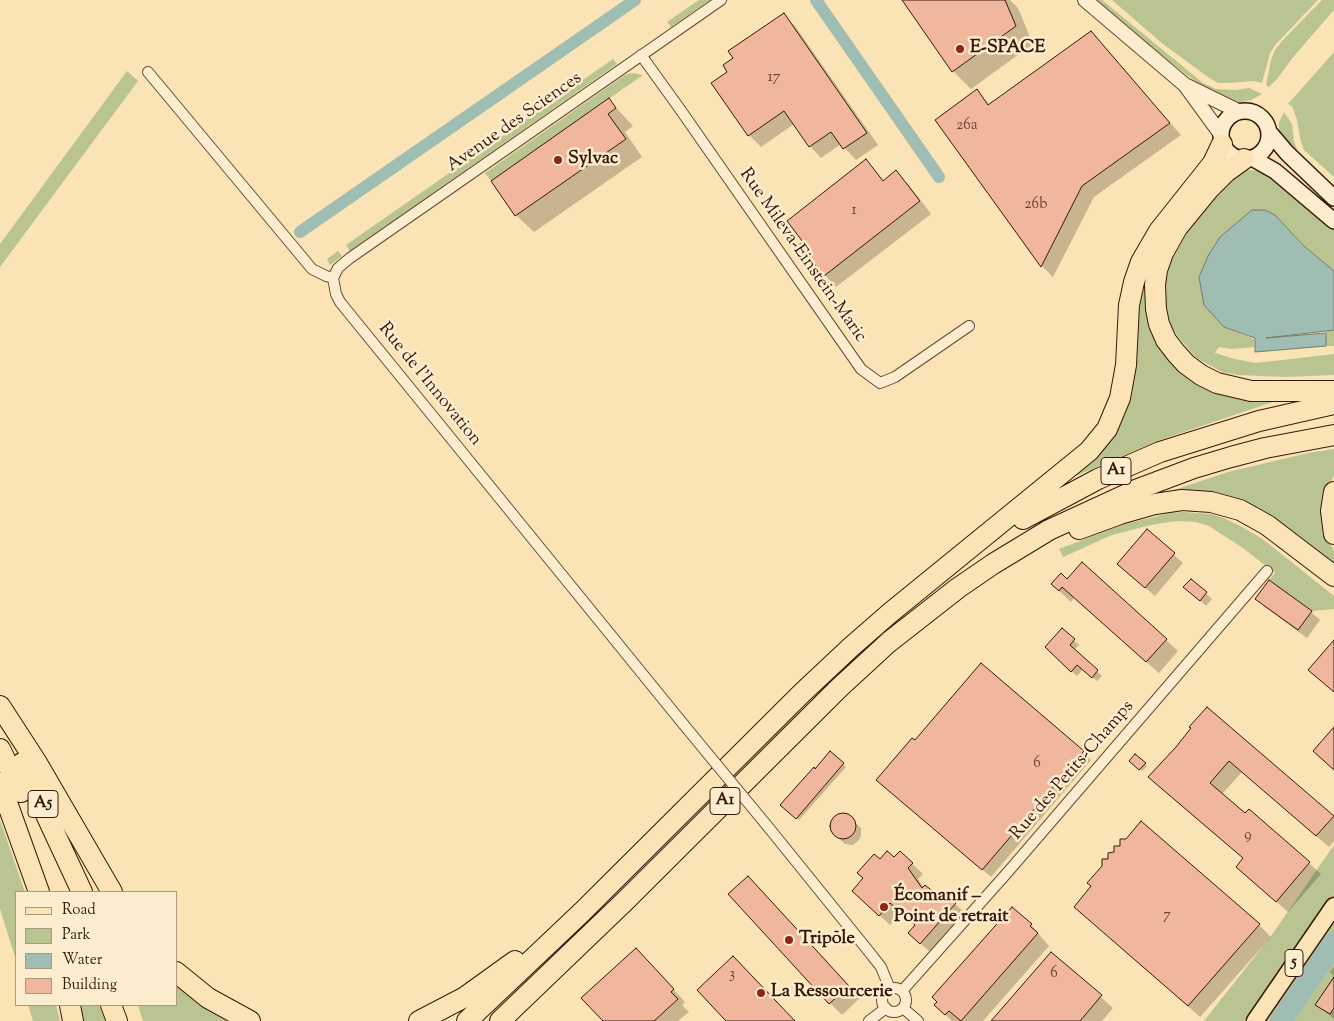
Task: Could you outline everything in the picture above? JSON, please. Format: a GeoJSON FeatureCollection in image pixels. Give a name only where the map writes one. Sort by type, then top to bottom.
{"type":"FeatureCollection","features":[{"type":"Feature","properties":{"kind":"highway"},"geometry":{"type":"LineString","coordinates":[[921,588],[1082,459],[1107,429],[1117,408],[1123,388],[1129,305],[1141,262],[1159,231],[1213,163],[1221,139]]}},
{"type":"Feature","properties":{"kind":"highway"},"geometry":{"type":"LineString","coordinates":[[1248,158],[1218,179],[1177,228],[1163,253],[1154,286],[1156,309],[1160,324],[1166,340],[1186,364],[1200,375],[1217,383],[1251,391],[1334,391]]}},
{"type":"Feature","properties":{"kind":"highway","name":"A1"},"geometry":{"type":"LineString","coordinates":[[467,1021],[582,912],[826,670],[890,613],[974,549],[1067,494],[1160,452],[1226,430],[1334,404]]}},
{"type":"Feature","properties":{"kind":"highway","name":"A1"},"geometry":{"type":"LineString","coordinates":[[500,1021],[643,883],[839,688],[889,642],[958,588],[1049,530],[1138,489],[1194,468],[1231,457],[1273,446],[1334,435]]}},
{"type":"Feature","properties":{"kind":"highway"},"geometry":{"type":"LineString","coordinates":[[1334,492],[1331,511],[1334,534]]}},
{"type":"Feature","properties":{"kind":"highway"},"geometry":{"type":"LineString","coordinates":[[958,588],[1062,536],[1101,520],[1155,504],[1188,500],[1219,504],[1250,516],[1267,525],[1334,576]]}},
{"type":"Feature","properties":{"kind":"highway"},"geometry":{"type":"LineString","coordinates":[[0,706],[37,763],[111,891]]}},
{"type":"Feature","properties":{"kind":"highway","name":"A5"},"geometry":{"type":"LineString","coordinates":[[0,718],[48,816],[82,891]]}},
{"type":"Feature","properties":{"kind":"highway"},"geometry":{"type":"LineString","coordinates":[[0,749],[32,813],[67,891]]}},
{"type":"Feature","properties":{"kind":"highway","name":"A5"},"geometry":{"type":"LineString","coordinates":[[0,784],[39,891]]}},
{"type":"Feature","properties":{"kind":"highway"},"geometry":{"type":"LineString","coordinates":[[419,1021],[465,998],[582,912]]}},
{"type":"Feature","properties":{"kind":"highway"},"geometry":{"type":"LineString","coordinates":[[178,974],[208,998],[250,1021]]}},
{"type":"Feature","properties":{"kind":"highway"},"geometry":{"type":"LineString","coordinates":[[70,1006],[73,1021]]}},
{"type":"Feature","properties":{"kind":"highway"},"geometry":{"type":"LineString","coordinates":[[111,1006],[117,1021]]}},
{"type":"Feature","properties":{"kind":"highway"},"geometry":{"type":"LineString","coordinates":[[126,1006],[131,1021]]}},
{"type":"Feature","properties":{"kind":"main road"},"geometry":{"type":"LineString","coordinates":[[1270,134],[1263,151],[1248,158],[1239,158],[1229,153],[1221,139],[1221,127],[1228,117],[1238,111],[1250,110],[1261,116],[1266,121],[1270,134],[1291,158],[1334,198]]}},
{"type":"Feature","properties":{"kind":"main road"},"geometry":{"type":"LineString","coordinates":[[1248,158],[1275,171],[1334,221]]}},
{"type":"Feature","properties":{"kind":"main road","name":"5"},"geometry":{"type":"LineString","coordinates":[[1255,1021],[1334,906]]}},
{"type":"Feature","properties":{"kind":"street","name":"Avenue des Sciences"},"geometry":{"type":"LineString","coordinates":[[333,278],[338,268],[350,258],[721,0]]}},
{"type":"Feature","properties":{"kind":"street"},"geometry":{"type":"LineString","coordinates":[[1085,0],[1185,85],[1238,111]]}},
{"type":"Feature","properties":{"kind":"street","name":"Rue Mileva-Einstein-Maric"},"geometry":{"type":"LineString","coordinates":[[641,56],[860,369],[880,383],[895,377],[969,326]]}},
{"type":"Feature","properties":{"kind":"street"},"geometry":{"type":"LineString","coordinates":[[148,72],[312,269],[333,278]]}},
{"type":"Feature","properties":{"kind":"street"},"geometry":{"type":"LineString","coordinates":[[1185,85],[1221,139]]}},
{"type":"Feature","properties":{"kind":"street","name":"Rue de l'Innovation"},"geometry":{"type":"LineString","coordinates":[[333,278],[336,294],[340,302],[874,958],[881,968],[890,989]]}},
{"type":"Feature","properties":{"kind":"street","name":"Rue des Petits-Champs"},"geometry":{"type":"LineString","coordinates":[[902,991],[1007,873],[1267,570]]}},
{"type":"Feature","properties":{"kind":"street"},"geometry":{"type":"LineString","coordinates":[[894,988],[902,991],[906,999],[903,1008],[894,1012],[886,1008],[883,1004],[883,995],[894,988]]}},
{"type":"Feature","properties":{"kind":"street"},"geometry":{"type":"LineString","coordinates":[[869,1021],[886,1008]]}},
{"type":"Feature","properties":{"kind":"street"},"geometry":{"type":"LineString","coordinates":[[903,1008],[918,1021]]}},
{"type":"Feature","properties":{"kind":"green space"},"geometry":{"type":"Polygon","coordinates":[[[699,0],[710,0],[671,27],[667,22],[699,0]]]}},
{"type":"Feature","properties":{"kind":"green space"},"geometry":{"type":"Polygon","coordinates":[[[1096,0],[1102,0],[1203,83],[1216,89],[1236,90],[1249,88],[1262,94],[1251,100],[1241,102],[1217,96],[1139,37],[1096,0]]]}},
{"type":"Feature","properties":{"kind":"green space"},"geometry":{"type":"Polygon","coordinates":[[[1112,0],[1318,0],[1276,44],[1270,53],[1262,83],[1254,81],[1218,83],[1163,44],[1112,0]]]}},
{"type":"Feature","properties":{"kind":"green space"},"geometry":{"type":"Polygon","coordinates":[[[1322,0],[1334,0],[1334,10],[1269,87],[1266,85],[1275,50],[1322,0]]]}},
{"type":"Feature","properties":{"kind":"green space"},"geometry":{"type":"Polygon","coordinates":[[[1334,52],[1334,177],[1304,150],[1297,120],[1292,106],[1288,104],[1334,52]]]}},
{"type":"Feature","properties":{"kind":"green space"},"geometry":{"type":"Polygon","coordinates":[[[613,59],[617,64],[350,251],[346,245],[613,59]]]}},
{"type":"Feature","properties":{"kind":"green space"},"geometry":{"type":"Polygon","coordinates":[[[127,71],[138,81],[0,267],[0,244],[127,71]]]}},
{"type":"Feature","properties":{"kind":"green space"},"geometry":{"type":"Polygon","coordinates":[[[631,73],[643,75],[491,181],[485,173],[625,75],[631,73]]]}},
{"type":"Feature","properties":{"kind":"green space"},"geometry":{"type":"Polygon","coordinates":[[[1284,112],[1292,124],[1294,141],[1302,158],[1279,135],[1279,122],[1284,112]]]}},
{"type":"Feature","properties":{"kind":"green space"},"geometry":{"type":"Polygon","coordinates":[[[1302,158],[1334,186],[1334,190],[1302,158]]]}},
{"type":"Feature","properties":{"kind":"green space"},"geometry":{"type":"Polygon","coordinates":[[[1242,171],[1259,171],[1273,179],[1334,230],[1334,271],[1304,246],[1275,215],[1220,237],[1199,277],[1224,327],[1254,339],[1255,347],[1231,349],[1219,347],[1215,353],[1256,363],[1334,354],[1334,375],[1286,377],[1238,375],[1222,372],[1198,359],[1177,335],[1170,323],[1165,298],[1165,282],[1173,257],[1197,219],[1231,180],[1242,171]]]}},
{"type":"Feature","properties":{"kind":"green space"},"geometry":{"type":"Polygon","coordinates":[[[1158,250],[1169,353],[1276,401],[1157,441],[1076,476],[1074,473],[1102,444],[1133,306],[1158,250]]]}},
{"type":"Feature","properties":{"kind":"green space"},"geometry":{"type":"Polygon","coordinates":[[[338,251],[342,256],[330,265],[327,259],[338,251]]]}},
{"type":"Feature","properties":{"kind":"green space"},"geometry":{"type":"Polygon","coordinates":[[[1334,330],[1334,346],[1326,346],[1326,331],[1334,330]]]}},
{"type":"Feature","properties":{"kind":"green space"},"geometry":{"type":"Polygon","coordinates":[[[1334,449],[1334,476],[1329,487],[1329,541],[1334,551],[1334,565],[1271,518],[1169,496],[1168,492],[1228,472],[1308,453],[1334,449]]]}},
{"type":"Feature","properties":{"kind":"green space"},"geometry":{"type":"Polygon","coordinates":[[[1170,513],[1211,514],[1224,518],[1264,540],[1334,596],[1334,609],[1312,611],[1269,580],[1275,573],[1243,548],[1209,526],[1196,522],[1177,521],[1151,525],[1112,535],[1063,557],[1059,549],[1121,525],[1170,513]]]}},
{"type":"Feature","properties":{"kind":"green space"},"geometry":{"type":"Polygon","coordinates":[[[0,820],[25,891],[15,891],[15,957],[0,909],[0,820]]]}},
{"type":"Feature","properties":{"kind":"green space"},"geometry":{"type":"Polygon","coordinates":[[[1334,845],[1334,895],[1247,1021],[1204,1021],[1271,936],[1334,845]]]}},
{"type":"Feature","properties":{"kind":"green space"},"geometry":{"type":"Polygon","coordinates":[[[1334,918],[1334,1021],[1264,1021],[1334,918]]]}},
{"type":"Feature","properties":{"kind":"green space"},"geometry":{"type":"Polygon","coordinates":[[[178,980],[236,1021],[143,1021],[138,1006],[178,1006],[178,980]]]}},
{"type":"Feature","properties":{"kind":"green space"},"geometry":{"type":"Polygon","coordinates":[[[28,1006],[56,1006],[60,1021],[33,1021],[28,1006]]]}},
{"type":"Feature","properties":{"kind":"green space"},"geometry":{"type":"Polygon","coordinates":[[[78,1006],[99,1006],[105,1021],[81,1021],[78,1006]]]}},
{"type":"Feature","properties":{"kind":"water"},"geometry":{"type":"Polygon","coordinates":[[[1252,210],[1265,210],[1275,215],[1304,246],[1334,271],[1334,330],[1266,338],[1326,333],[1326,346],[1255,352],[1255,338],[1224,327],[1204,305],[1199,277],[1208,256],[1220,237],[1252,210]]]}},
{"type":"Feature","properties":{"kind":"building","name":"E-SPACE"},"geometry":{"type":"Polygon","coordinates":[[[902,0],[1005,0],[1016,26],[952,72],[902,0]]]}},
{"type":"Feature","properties":{"kind":"building"},"geometry":{"type":"Polygon","coordinates":[[[784,13],[867,133],[843,149],[831,132],[809,147],[784,111],[748,136],[711,83],[727,72],[723,65],[733,58],[728,51],[784,13]]]}},
{"type":"Feature","properties":{"kind":"building"},"geometry":{"type":"Polygon","coordinates":[[[1091,31],[1170,123],[1082,186],[1041,267],[935,120],[977,89],[988,105],[1091,31]]]}},
{"type":"Feature","properties":{"kind":"building","name":"Sylvac"},"geometry":{"type":"Polygon","coordinates":[[[609,98],[616,108],[608,114],[626,139],[515,216],[491,181],[609,98]]]}},
{"type":"Feature","properties":{"kind":"building"},"geometry":{"type":"Polygon","coordinates":[[[866,159],[883,181],[896,170],[920,201],[824,276],[799,245],[803,242],[787,221],[866,159]]]}},
{"type":"Feature","properties":{"kind":"building"},"geometry":{"type":"Polygon","coordinates":[[[1147,529],[1175,553],[1145,588],[1117,564],[1147,529]]]}},
{"type":"Feature","properties":{"kind":"building"},"geometry":{"type":"Polygon","coordinates":[[[1082,562],[1167,639],[1146,662],[1062,587],[1059,591],[1051,584],[1061,573],[1067,579],[1082,562]]]}},
{"type":"Feature","properties":{"kind":"building"},"geometry":{"type":"Polygon","coordinates":[[[1191,579],[1207,592],[1200,601],[1183,587],[1191,579]]]}},
{"type":"Feature","properties":{"kind":"building"},"geometry":{"type":"Polygon","coordinates":[[[1269,580],[1312,611],[1298,630],[1255,599],[1269,580]]]}},
{"type":"Feature","properties":{"kind":"building"},"geometry":{"type":"Polygon","coordinates":[[[1062,628],[1075,639],[1070,645],[1098,670],[1092,678],[1077,665],[1071,672],[1045,647],[1062,628]]]}},
{"type":"Feature","properties":{"kind":"building"},"geometry":{"type":"Polygon","coordinates":[[[1334,640],[1334,692],[1308,670],[1334,640]]]}},
{"type":"Feature","properties":{"kind":"building"},"geometry":{"type":"Polygon","coordinates":[[[981,663],[1084,751],[982,870],[876,780],[912,738],[915,740],[981,663]]]}},
{"type":"Feature","properties":{"kind":"building"},"geometry":{"type":"Polygon","coordinates":[[[1207,707],[1334,816],[1316,836],[1229,761],[1210,783],[1245,813],[1249,809],[1310,862],[1276,902],[1236,867],[1243,858],[1148,777],[1176,747],[1191,728],[1189,727],[1207,707]]]}},
{"type":"Feature","properties":{"kind":"building"},"geometry":{"type":"Polygon","coordinates":[[[1334,727],[1334,770],[1313,751],[1334,727]]]}},
{"type":"Feature","properties":{"kind":"building"},"geometry":{"type":"Polygon","coordinates":[[[830,751],[844,763],[796,819],[780,805],[830,751]]]}},
{"type":"Feature","properties":{"kind":"building"},"geometry":{"type":"Polygon","coordinates":[[[1135,754],[1146,763],[1139,770],[1129,761],[1135,754]]]}},
{"type":"Feature","properties":{"kind":"building"},"geometry":{"type":"Polygon","coordinates":[[[843,813],[852,817],[856,826],[852,835],[843,839],[834,835],[830,826],[834,817],[843,813]]]}},
{"type":"Feature","properties":{"kind":"building"},"geometry":{"type":"Polygon","coordinates":[[[1141,821],[1260,924],[1188,1006],[1074,907],[1091,886],[1087,883],[1102,866],[1102,859],[1108,859],[1108,853],[1114,852],[1114,846],[1120,846],[1120,839],[1126,839],[1141,821]]]}},
{"type":"Feature","properties":{"kind":"building"},"geometry":{"type":"Polygon","coordinates":[[[887,851],[894,857],[900,851],[913,863],[908,868],[922,888],[925,885],[940,897],[944,892],[956,903],[920,944],[908,933],[915,925],[890,903],[879,916],[852,891],[863,878],[857,873],[874,854],[880,859],[887,851]]]}},
{"type":"Feature","properties":{"kind":"building","name":"Tripōle"},"geometry":{"type":"Polygon","coordinates":[[[748,876],[849,986],[829,1004],[728,894],[748,876]]]}},
{"type":"Feature","properties":{"kind":"building"},"geometry":{"type":"Polygon","coordinates":[[[1012,907],[1032,924],[1030,926],[1038,933],[961,1021],[949,1011],[945,1015],[934,1005],[937,1002],[932,997],[1012,907]]]}},
{"type":"Feature","properties":{"kind":"building"},"geometry":{"type":"Polygon","coordinates":[[[636,948],[674,989],[671,992],[678,999],[654,1021],[603,1021],[581,998],[636,948]]]}},
{"type":"Feature","properties":{"kind":"building"},"geometry":{"type":"Polygon","coordinates":[[[1051,952],[1102,995],[1080,1021],[991,1021],[1051,952]]]}},
{"type":"Feature","properties":{"kind":"building"},"geometry":{"type":"Polygon","coordinates":[[[733,956],[795,1021],[726,1021],[697,990],[733,956]]]}},
{"type":"Feature","properties":{"kind":"building"},"geometry":{"type":"Polygon","coordinates":[[[1334,977],[1334,1008],[1330,1014],[1315,1005],[1334,977]]]}},
{"type":"Feature","properties":{"kind":"waterway"},"geometry":{"type":"LineString","coordinates":[[300,232],[635,0]]}},
{"type":"Feature","properties":{"kind":"waterway"},"geometry":{"type":"LineString","coordinates":[[816,0],[939,177]]}},
{"type":"Feature","properties":{"kind":"waterway"},"geometry":{"type":"LineString","coordinates":[[1281,1021],[1334,943]]}},
{"type":"Feature","properties":{"kind":"place","name":"E-SPACE"},"geometry":{"type":"Point","coordinates":[960,49]}},
{"type":"Feature","properties":{"kind":"place","name":"Sylvac"},"geometry":{"type":"Point","coordinates":[558,160]}},
{"type":"Feature","properties":{"kind":"place","name":"Écomanif – Point de retrait"},"geometry":{"type":"Point","coordinates":[884,907]}},
{"type":"Feature","properties":{"kind":"place","name":"Tripōle"},"geometry":{"type":"Point","coordinates":[789,940]}},
{"type":"Feature","properties":{"kind":"place","name":"La Ressourcerie"},"geometry":{"type":"Point","coordinates":[761,993]}}]}
